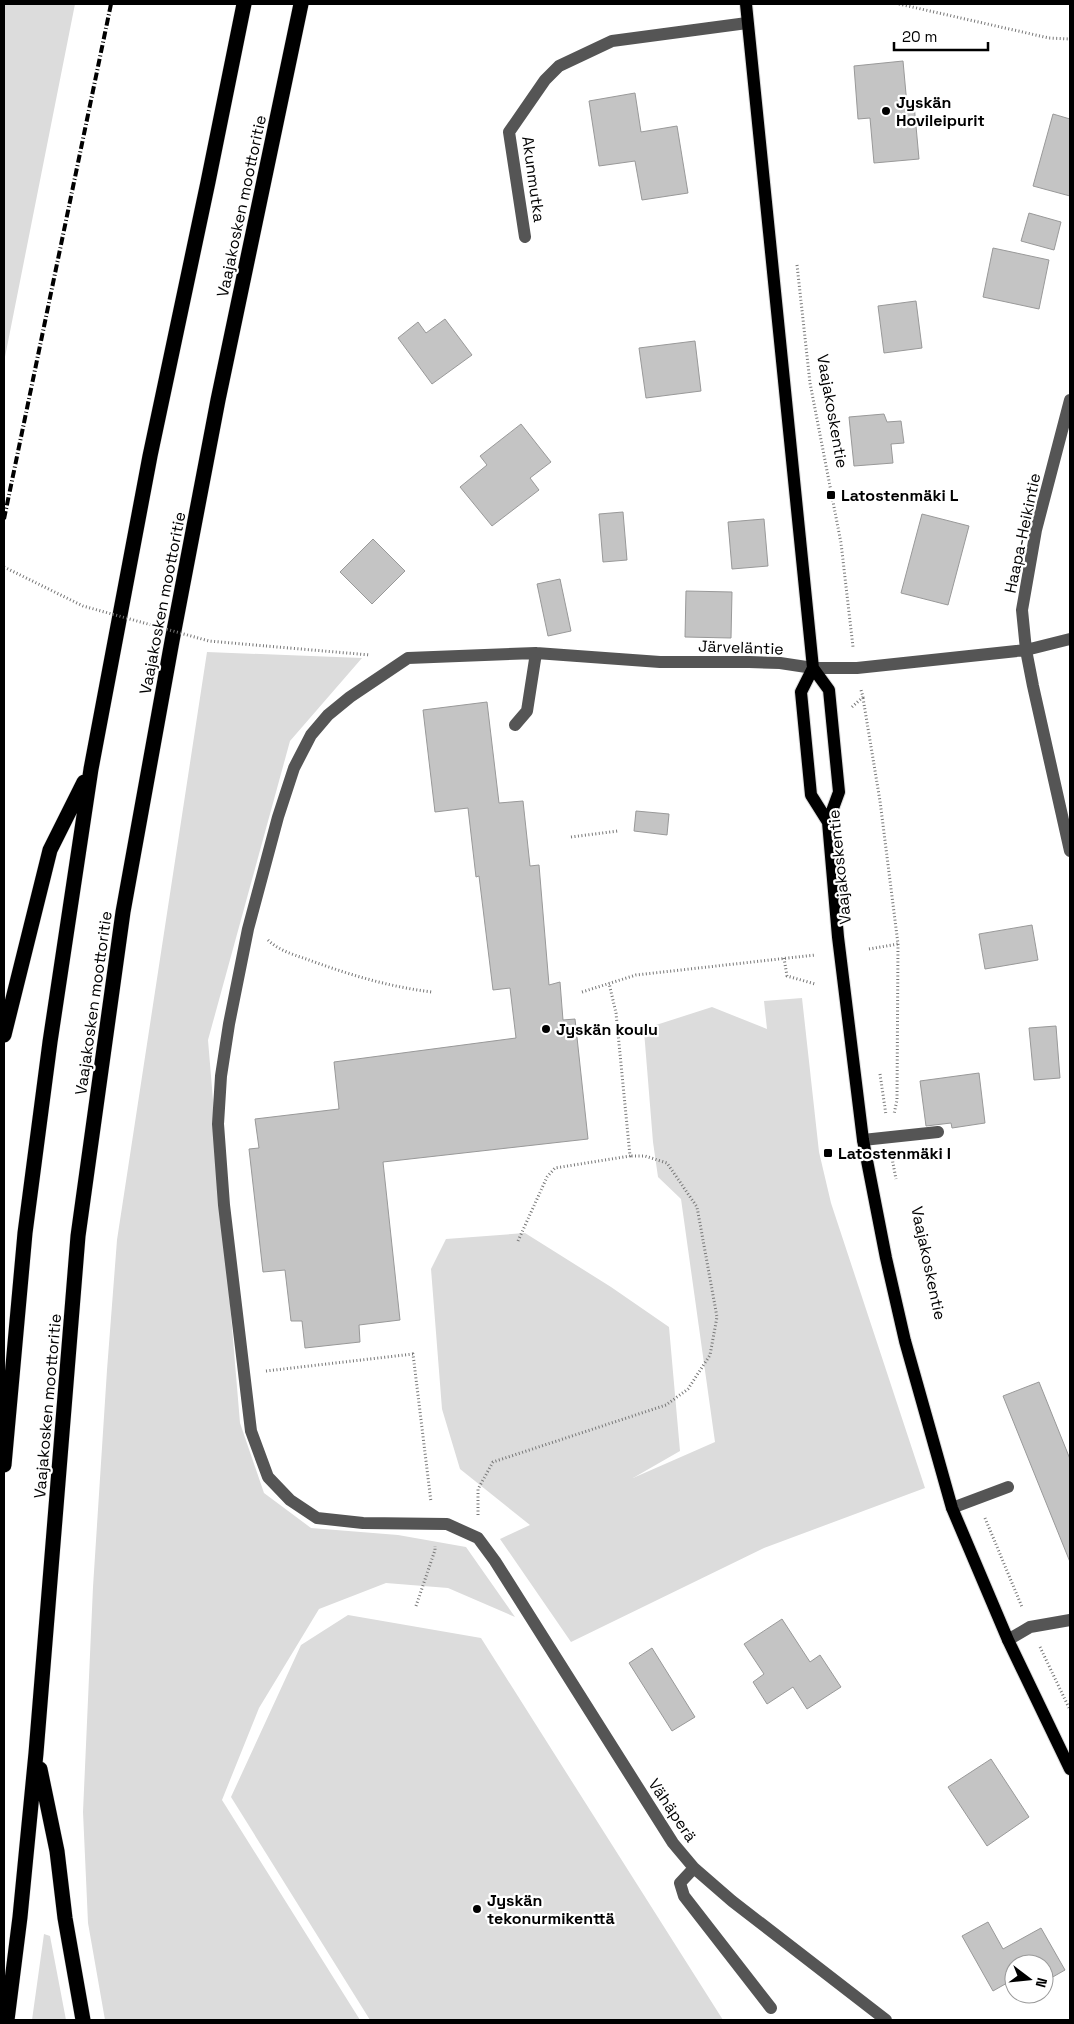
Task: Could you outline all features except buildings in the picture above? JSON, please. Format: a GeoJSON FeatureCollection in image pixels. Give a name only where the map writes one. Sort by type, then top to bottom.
{"type":"FeatureCollection","features":[{"type":"Feature","properties":{"kind":"highway"},"geometry":{"type":"LineString","coordinates":[[4,1465],[25,1233],[51,1032],[91,769],[150,456],[244,4]]}},
{"type":"Feature","properties":{"kind":"highway","name":"Vaajakosken moottoritie"},"geometry":{"type":"LineString","coordinates":[[7,2020],[20,1917],[36,1753],[78,1236],[124,912],[172,641],[218,400],[301,4]]}},
{"type":"Feature","properties":{"kind":"highway"},"geometry":{"type":"LineString","coordinates":[[4,1035],[50,850],[91,769]]}},
{"type":"Feature","properties":{"kind":"highway"},"geometry":{"type":"LineString","coordinates":[[36,1753],[57,1851],[65,1918],[83,2020]]}},
{"type":"Feature","properties":{"kind":"main road"},"geometry":{"type":"LineString","coordinates":[[746,4],[813,668]]}},
{"type":"Feature","properties":{"kind":"main road","name":"Vaajakoskentie"},"geometry":{"type":"LineString","coordinates":[[828,822],[811,795],[801,692],[813,668],[829,690],[839,792],[828,822],[838,937],[863,1140],[886,1258],[905,1341],[952,1508],[1008,1640],[1070,1769]]}},
{"type":"Feature","properties":{"kind":"street","name":"Akunmutka"},"geometry":{"type":"LineString","coordinates":[[525,237],[509,132],[545,80],[559,66],[612,41],[747,23]]}},
{"type":"Feature","properties":{"kind":"street","name":"Haapa-Heikintie"},"geometry":{"type":"LineString","coordinates":[[1070,400],[1036,530],[1022,610],[1026,650],[1070,851]]}},
{"type":"Feature","properties":{"kind":"street","name":"Järveläntie"},"geometry":{"type":"LineString","coordinates":[[408,658],[536,653],[660,662],[780,663],[813,668],[857,668],[1026,650],[1070,640]]}},
{"type":"Feature","properties":{"kind":"street"},"geometry":{"type":"LineString","coordinates":[[515,725],[527,711],[536,653]]}},
{"type":"Feature","properties":{"kind":"street"},"geometry":{"type":"LineString","coordinates":[[408,658],[350,697],[328,715],[311,735],[294,768],[278,817],[248,929],[227,1032],[221,1076],[218,1124],[224,1205],[251,1431],[268,1477],[290,1500],[318,1518],[363,1523],[447,1524],[478,1538]]}},
{"type":"Feature","properties":{"kind":"street"},"geometry":{"type":"LineString","coordinates":[[863,1140],[938,1132]]}},
{"type":"Feature","properties":{"kind":"street"},"geometry":{"type":"LineString","coordinates":[[952,1508],[1008,1487]]}},
{"type":"Feature","properties":{"kind":"street","name":"Vähäperä"},"geometry":{"type":"LineString","coordinates":[[478,1538],[495,1561],[673,1843],[694,1868],[732,1901],[886,2020]]}},
{"type":"Feature","properties":{"kind":"street"},"geometry":{"type":"LineString","coordinates":[[1008,1640],[1030,1627],[1070,1620]]}},
{"type":"Feature","properties":{"kind":"street"},"geometry":{"type":"LineString","coordinates":[[694,1868],[680,1883],[684,1896],[771,2008]]}},
{"type":"Feature","properties":{"kind":"path"},"geometry":{"type":"LineString","coordinates":[[900,4],[1049,38],[1070,39]]}},
{"type":"Feature","properties":{"kind":"path","name":"Vaajakoskentie"},"geometry":{"type":"LineString","coordinates":[[796,255],[810,382],[841,543],[851,633],[880,801],[898,944],[897,1100],[889,1138]]}},
{"type":"Feature","properties":{"kind":"path"},"geometry":{"type":"LineString","coordinates":[[4,567],[83,606],[209,641],[408,658]]}},
{"type":"Feature","properties":{"kind":"path"},"geometry":{"type":"LineString","coordinates":[[849,709],[863,697]]}},
{"type":"Feature","properties":{"kind":"path"},"geometry":{"type":"LineString","coordinates":[[571,837],[618,831]]}},
{"type":"Feature","properties":{"kind":"path"},"geometry":{"type":"LineString","coordinates":[[248,929],[263,935],[274,946],[347,974],[404,988],[432,992]]}},
{"type":"Feature","properties":{"kind":"path"},"geometry":{"type":"LineString","coordinates":[[869,949],[898,944]]}},
{"type":"Feature","properties":{"kind":"path"},"geometry":{"type":"LineString","coordinates":[[582,992],[636,975],[815,955]]}},
{"type":"Feature","properties":{"kind":"path"},"geometry":{"type":"LineString","coordinates":[[784,958],[787,976],[815,984]]}},
{"type":"Feature","properties":{"kind":"path"},"geometry":{"type":"LineString","coordinates":[[609,983],[616,1013],[630,1156]]}},
{"type":"Feature","properties":{"kind":"path"},"geometry":{"type":"LineString","coordinates":[[879,1069],[897,1185]]}},
{"type":"Feature","properties":{"kind":"path"},"geometry":{"type":"LineString","coordinates":[[478,1538],[478,1489],[493,1462],[666,1405],[688,1389],[710,1355],[716,1317],[697,1207],[667,1163],[645,1156],[630,1156],[556,1168],[547,1177],[518,1241]]}},
{"type":"Feature","properties":{"kind":"path"},"geometry":{"type":"LineString","coordinates":[[243,1374],[412,1354],[434,1523],[435,1550],[416,1606]]}},
{"type":"Feature","properties":{"kind":"path"},"geometry":{"type":"LineString","coordinates":[[977,1498],[1030,1627],[1070,1710]]}},
{"type":"Feature","properties":{"kind":"shaded area"},"geometry":{"type":"Polygon","coordinates":[[[4,4],[75,4],[4,362],[4,4]]]}},
{"type":"Feature","properties":{"kind":"shaded area"},"geometry":{"type":"Polygon","coordinates":[[[207,652],[362,658],[290,741],[208,1040],[240,1423],[264,1493],[311,1528],[398,1535],[466,1547],[515,1617],[448,1588],[386,1583],[319,1609],[259,1708],[222,1800],[360,2020],[105,2020],[88,1923],[83,1812],[93,1587],[117,1240],[207,652]]]}},
{"type":"Feature","properties":{"kind":"shaded area"},"geometry":{"type":"Polygon","coordinates":[[[802,998],[819,1152],[831,1203],[925,1488],[764,1548],[571,1642],[500,1539],[530,1525],[460,1469],[442,1409],[431,1269],[446,1239],[525,1233],[611,1287],[669,1327],[680,1451],[633,1478],[715,1442],[681,1199],[658,1177],[653,1142],[644,1031],[656,1025],[712,1007],[767,1029],[764,1001],[802,998]]]}},
{"type":"Feature","properties":{"kind":"shaded area","name":"Jyskän tekonurmikenttä"},"geometry":{"type":"Polygon","coordinates":[[[348,1615],[481,1638],[723,2020],[370,2020],[231,1797],[301,1645],[348,1615]]]}},
{"type":"Feature","properties":{"kind":"shaded area"},"geometry":{"type":"Polygon","coordinates":[[[44,1934],[50,1936],[66,2020],[32,2020],[44,1934]]]}},
{"type":"Feature","properties":{"kind":"railway"},"geometry":{"type":"LineString","coordinates":[[4,519],[111,4]]}},
{"type":"Feature","properties":{"kind":"place","name":"Jyskän Hovileipurit"},"geometry":{"type":"Point","coordinates":[886,111]}},
{"type":"Feature","properties":{"kind":"place","name":"Latostenmäki L"},"geometry":{"type":"Point","coordinates":[831,495]}},
{"type":"Feature","properties":{"kind":"place","name":"Jyskän koulu"},"geometry":{"type":"Point","coordinates":[546,1029]}},
{"type":"Feature","properties":{"kind":"place","name":"Latostenmäki I"},"geometry":{"type":"Point","coordinates":[828,1153]}},
{"type":"Feature","properties":{"kind":"place","name":"Jyskän tekonurmikenttä"},"geometry":{"type":"Point","coordinates":[477,1909]}}]}
